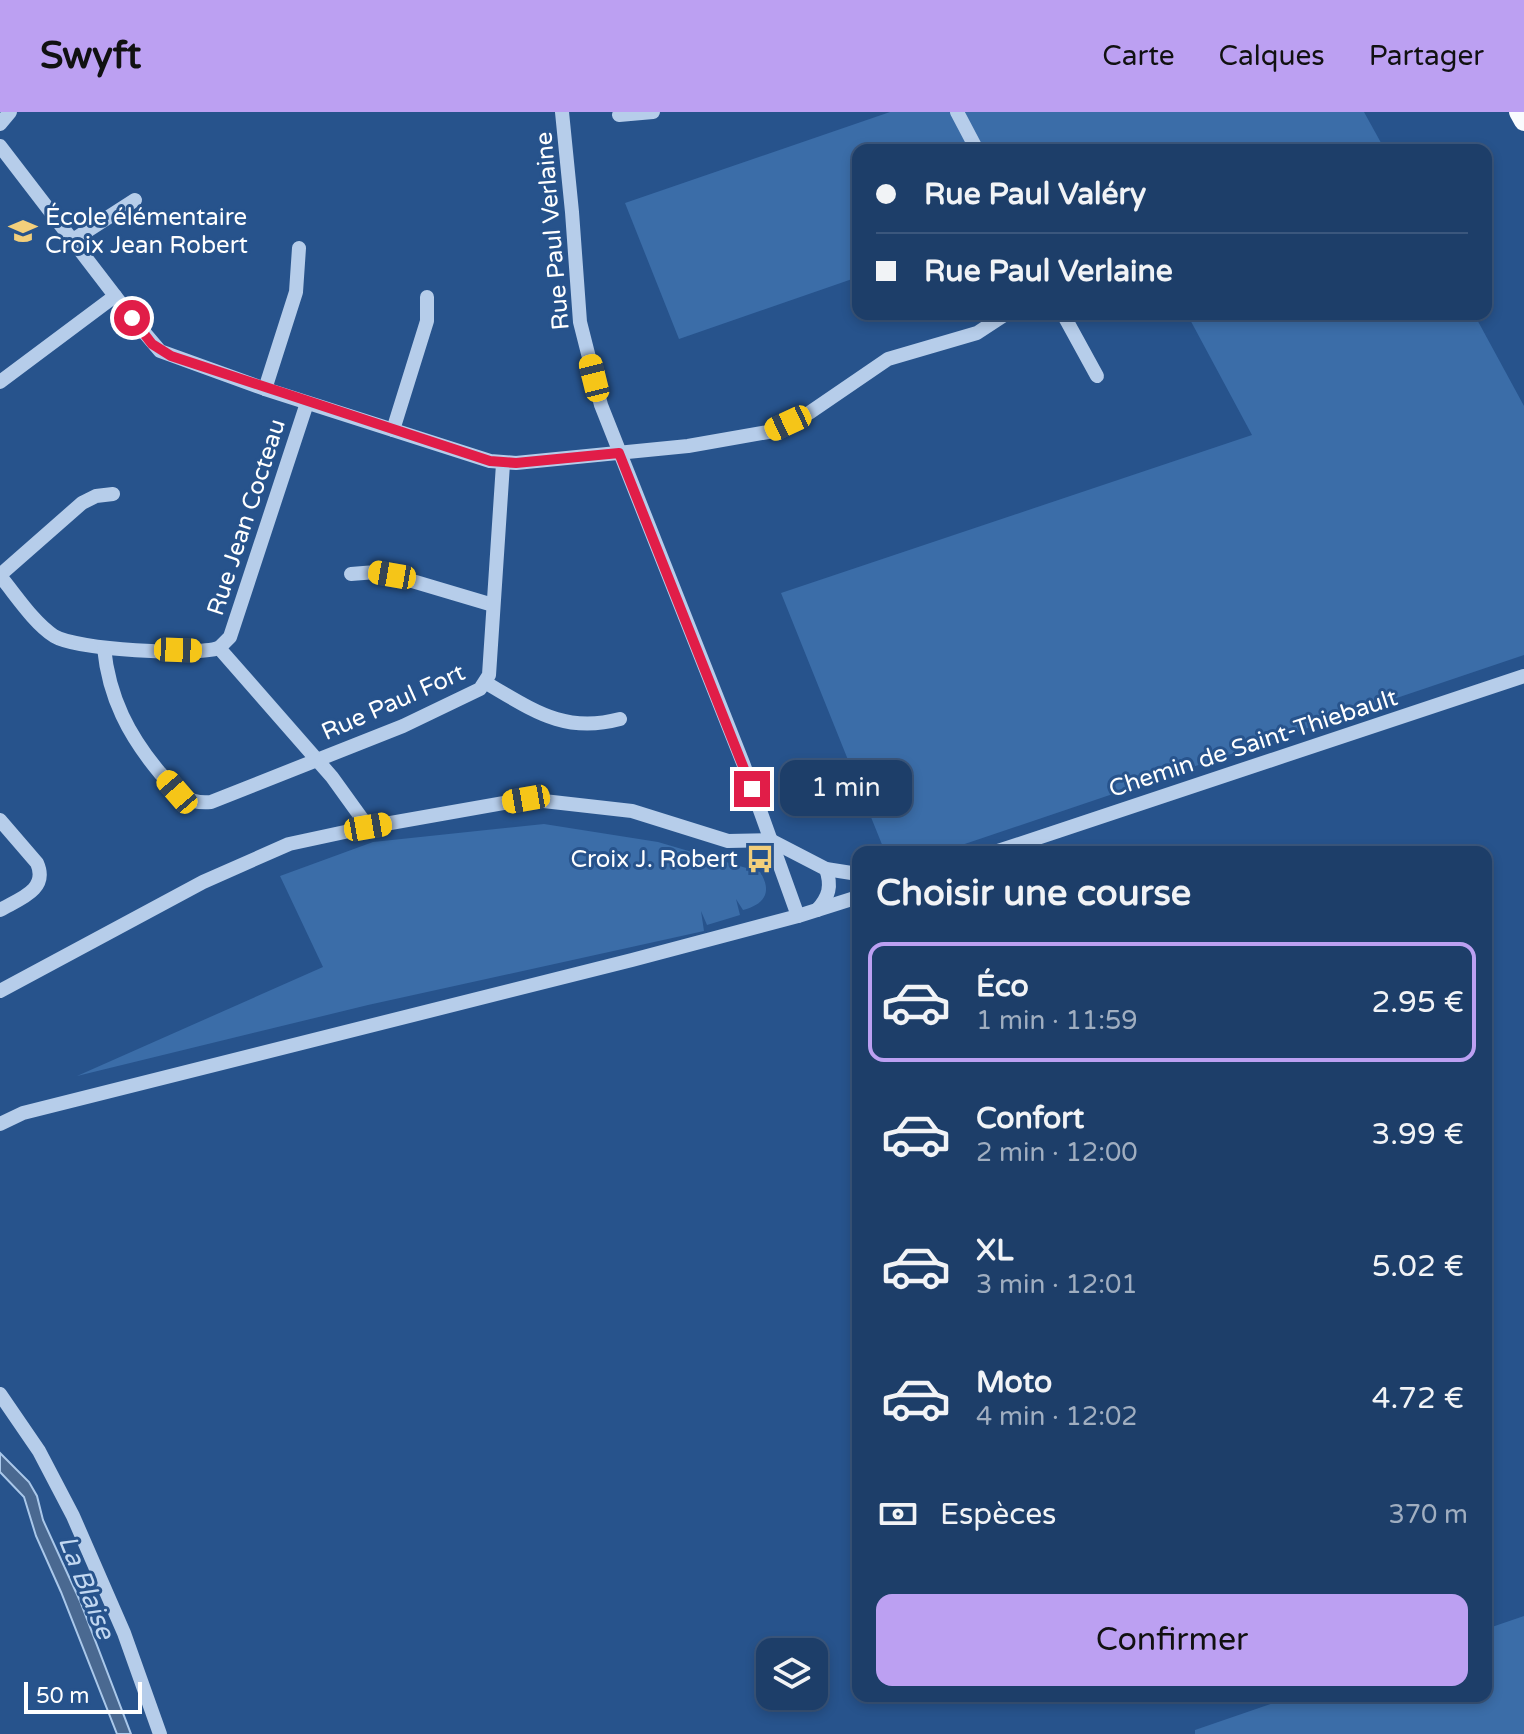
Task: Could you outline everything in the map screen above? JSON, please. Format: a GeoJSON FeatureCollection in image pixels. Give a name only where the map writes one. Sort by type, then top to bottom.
{"type":"FeatureCollection","features":[{"type":"Feature","properties":{"kind":"main road"},"geometry":{"type":"LineString","coordinates":[[1519,112],[1524,121]]}},
{"type":"Feature","properties":{"kind":"street"},"geometry":{"type":"LineString","coordinates":[[0,124],[10,112]]}},
{"type":"Feature","properties":{"kind":"street","name":"Rue Paul Verlaine"},"geometry":{"type":"LineString","coordinates":[[562,112],[580,322],[601,405],[743,763],[798,916]]}},
{"type":"Feature","properties":{"kind":"street"},"geometry":{"type":"LineString","coordinates":[[619,115],[653,112]]}},
{"type":"Feature","properties":{"kind":"street"},"geometry":{"type":"LineString","coordinates":[[957,112],[974,144]]}},
{"type":"Feature","properties":{"kind":"street"},"geometry":{"type":"LineString","coordinates":[[0,146],[160,351],[307,403],[503,464],[688,446],[768,432],[809,413],[888,359],[977,333],[997,320]]}},
{"type":"Feature","properties":{"kind":"street"},"geometry":{"type":"LineString","coordinates":[[73,240],[135,200]]}},
{"type":"Feature","properties":{"kind":"street"},"geometry":{"type":"LineString","coordinates":[[265,389],[296,292],[299,248]]}},
{"type":"Feature","properties":{"kind":"street"},"geometry":{"type":"LineString","coordinates":[[0,382],[115,296]]}},
{"type":"Feature","properties":{"kind":"street"},"geometry":{"type":"LineString","coordinates":[[393,430],[427,321],[427,297]]}},
{"type":"Feature","properties":{"kind":"street"},"geometry":{"type":"LineString","coordinates":[[1066,320],[1097,376]]}},
{"type":"Feature","properties":{"kind":"street","name":"Rue Jean Cocteau"},"geometry":{"type":"LineString","coordinates":[[307,403],[230,637],[219,648],[332,777],[368,827]]}},
{"type":"Feature","properties":{"kind":"street","name":"Rue Paul Fort"},"geometry":{"type":"LineString","coordinates":[[104,648],[108,676],[127,730],[177,792],[194,802],[211,802],[403,726],[480,689],[486,683],[503,464]]}},
{"type":"Feature","properties":{"kind":"street"},"geometry":{"type":"LineString","coordinates":[[113,494],[96,496],[82,503],[0,576],[52,635],[81,646],[202,651],[219,648]]}},
{"type":"Feature","properties":{"kind":"street"},"geometry":{"type":"LineString","coordinates":[[351,574],[376,572],[392,575],[493,605]]}},
{"type":"Feature","properties":{"kind":"street","name":"Chemin de Saint-Thiebault"},"geometry":{"type":"LineString","coordinates":[[1013,846],[1524,676]]}},
{"type":"Feature","properties":{"kind":"street","name":"Rue Paul Fort"},"geometry":{"type":"LineString","coordinates":[[486,683],[554,720],[590,725],[620,719]]}},
{"type":"Feature","properties":{"kind":"street"},"geometry":{"type":"LineString","coordinates":[[0,991],[217,876],[289,844],[526,799],[632,811],[728,841],[770,840],[826,869],[852,873]]}},
{"type":"Feature","properties":{"kind":"street"},"geometry":{"type":"LineString","coordinates":[[0,820],[41,871],[35,891],[0,910]]}},
{"type":"Feature","properties":{"kind":"street"},"geometry":{"type":"LineString","coordinates":[[817,910],[827,900],[826,869]]}},
{"type":"Feature","properties":{"kind":"street"},"geometry":{"type":"LineString","coordinates":[[0,1124],[23,1113],[798,916],[852,899]]}},
{"type":"Feature","properties":{"kind":"street"},"geometry":{"type":"LineString","coordinates":[[0,1394],[39,1451],[73,1516],[124,1633],[160,1734]]}},
{"type":"Feature","properties":{"kind":"shaded area"},"geometry":{"type":"Polygon","coordinates":[[[890,112],[1364,112],[1382,144],[852,144],[852,279],[679,339],[625,203],[890,112]]]}},
{"type":"Feature","properties":{"kind":"shaded area"},"geometry":{"type":"Polygon","coordinates":[[[1190,320],[1477,320],[1524,406],[1524,655],[959,846],[883,846],[781,593],[1252,435],[1190,320]]]}},
{"type":"Feature","properties":{"kind":"shaded area"},"geometry":{"type":"Polygon","coordinates":[[[544,824],[658,842],[760,872],[766,891],[761,901],[743,910],[736,899],[740,915],[707,925],[701,911],[704,931],[368,1005],[77,1076],[323,967],[280,876],[373,842],[544,824]]]}},
{"type":"Feature","properties":{"kind":"shaded area"},"geometry":{"type":"Polygon","coordinates":[[[0,1453],[29,1482],[37,1496],[43,1520],[80,1601],[131,1734],[117,1734],[36,1536],[24,1497],[0,1472],[0,1453]]]}},
{"type":"Feature","properties":{"kind":"shaded area"},"geometry":{"type":"Polygon","coordinates":[[[1524,1616],[1524,1734],[1195,1734],[1195,1730],[1277,1702],[1492,1702],[1492,1627],[1524,1616]]]}},
{"type":"Feature","properties":{"kind":"place","name":"École élémentaire Croix Jean Robert"},"geometry":{"type":"Point","coordinates":[23,231]}},
{"type":"Feature","properties":{"kind":"place","name":"Croix J. Robert"},"geometry":{"type":"Point","coordinates":[760,859]}},
{"type":"Feature","properties":{"kind":"route"},"geometry":{"type":"LineString","coordinates":[[132,318],[152,344],[171,356],[490,461],[503,464],[619,453],[752,789]]}},
{"type":"Feature","properties":{"kind":"water label","name":"La Blaise"},"geometry":{"type":"Point","coordinates":[87,1587]}}]}
